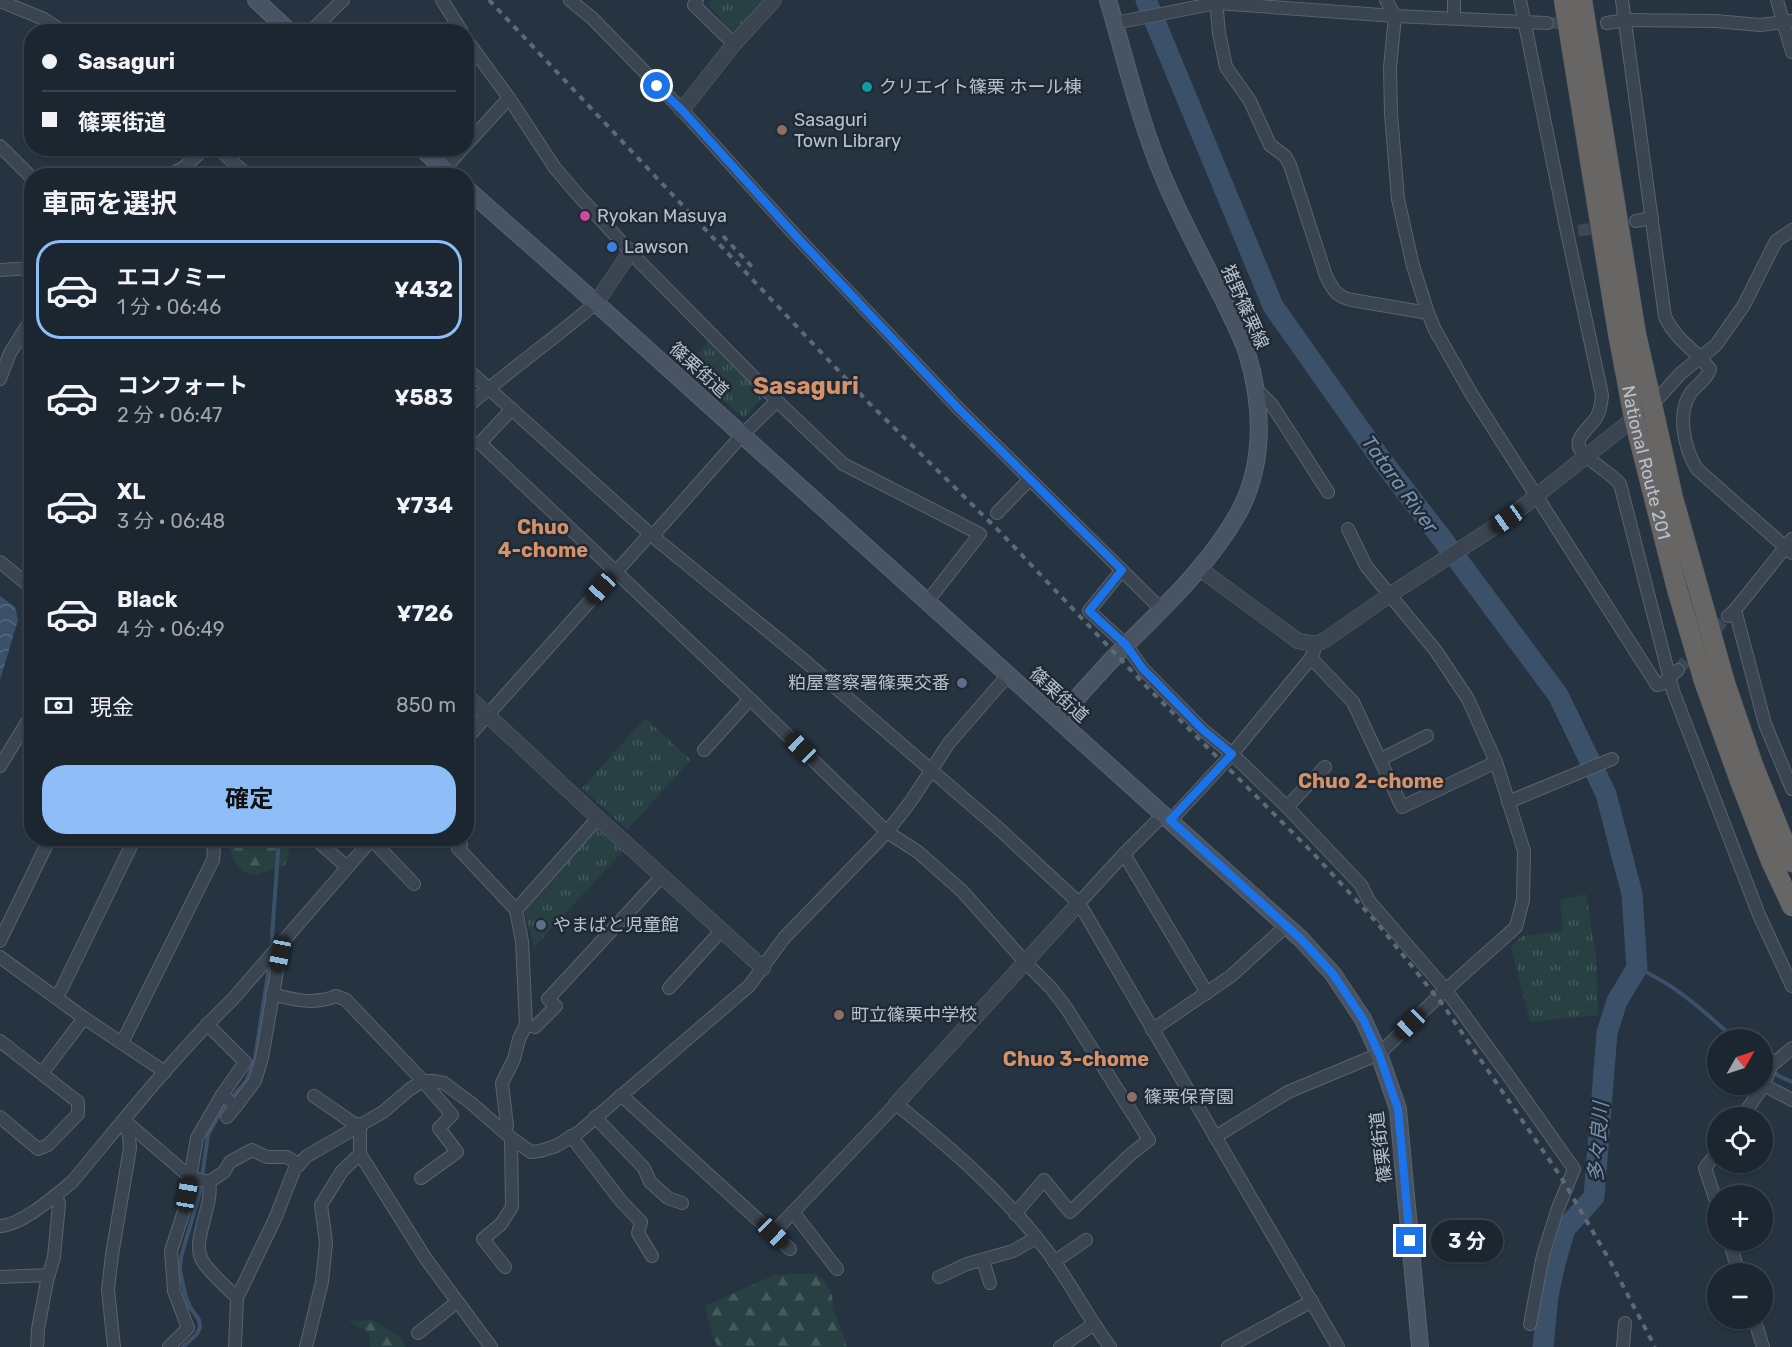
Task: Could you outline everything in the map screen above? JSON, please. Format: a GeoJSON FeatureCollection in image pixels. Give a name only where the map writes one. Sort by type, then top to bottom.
{"type":"FeatureCollection","features":[{"type":"Feature","properties":{"kind":"highway","name":"National Route 201"},"geometry":{"type":"LineString","coordinates":[[1564,0],[1594,194],[1634,418],[1677,589],[1704,681],[1771,861],[1792,906]]}},
{"type":"Feature","properties":{"kind":"highway","name":"National Route 201"},"geometry":{"type":"LineString","coordinates":[[1582,0],[1636,334],[1673,498],[1725,683],[1753,765],[1792,861]]}},
{"type":"Feature","properties":{"kind":"main road"},"geometry":{"type":"LineString","coordinates":[[256,0],[282,24]]}},
{"type":"Feature","properties":{"kind":"main road","name":"猪野篠栗線"},"geometry":{"type":"LineString","coordinates":[[1058,719],[1200,569],[1221,542],[1239,511],[1255,472],[1258,429],[1255,388],[1247,353],[1165,183],[1144,130],[1119,22],[1108,0]]}},
{"type":"Feature","properties":{"kind":"main road"},"geometry":{"type":"LineString","coordinates":[[429,156],[440,168]]}},
{"type":"Feature","properties":{"kind":"main road","name":"篠栗街道"},"geometry":{"type":"LineString","coordinates":[[474,196],[596,303],[1301,939],[1333,974],[1363,1019],[1379,1054],[1398,1109],[1420,1347]]}},
{"type":"Feature","properties":{"kind":"street"},"geometry":{"type":"LineString","coordinates":[[318,24],[343,0]]}},
{"type":"Feature","properties":{"kind":"street"},"geometry":{"type":"LineString","coordinates":[[442,0],[457,24]]}},
{"type":"Feature","properties":{"kind":"street"},"geometry":{"type":"LineString","coordinates":[[570,0],[593,19],[682,110],[795,235],[957,407],[1162,610]]}},
{"type":"Feature","properties":{"kind":"street"},"geometry":{"type":"LineString","coordinates":[[697,0],[694,5],[734,44]]}},
{"type":"Feature","properties":{"kind":"street"},"geometry":{"type":"LineString","coordinates":[[682,110],[734,44],[774,0]]}},
{"type":"Feature","properties":{"kind":"street"},"geometry":{"type":"LineString","coordinates":[[1386,0],[1395,16],[1390,68],[1391,114],[1398,199],[1413,266],[1435,330],[1472,395],[1657,685],[1662,684],[1678,670]]}},
{"type":"Feature","properties":{"kind":"street"},"geometry":{"type":"LineString","coordinates":[[1454,0],[1454,18]]}},
{"type":"Feature","properties":{"kind":"street"},"geometry":{"type":"LineString","coordinates":[[1520,0],[1572,232],[1602,395],[1601,408],[1578,444],[1587,456],[1620,484],[1669,679],[1759,915],[1792,986]]}},
{"type":"Feature","properties":{"kind":"street"},"geometry":{"type":"LineString","coordinates":[[1622,0],[1665,317],[1671,330],[1684,345],[1701,357],[1710,369],[1709,375],[1691,392],[1684,407],[1682,420],[1691,460],[1697,470],[1790,546],[1731,613],[1765,723],[1790,780]]}},
{"type":"Feature","properties":{"kind":"street"},"geometry":{"type":"LineString","coordinates":[[1777,0],[1788,22],[1792,52]]}},
{"type":"Feature","properties":{"kind":"street"},"geometry":{"type":"LineString","coordinates":[[1217,1],[1219,33],[1226,67],[1250,101],[1270,145],[1285,156],[1290,165],[1326,276],[1334,290],[1340,297],[1352,300],[1428,313]]}},
{"type":"Feature","properties":{"kind":"street"},"geometry":{"type":"LineString","coordinates":[[1119,22],[1217,1],[1395,16],[1547,22]]}},
{"type":"Feature","properties":{"kind":"street"},"geometry":{"type":"LineString","coordinates":[[0,2],[52,24]]}},
{"type":"Feature","properties":{"kind":"street"},"geometry":{"type":"LineString","coordinates":[[1607,23],[1625,20],[1715,21],[1760,26],[1788,22]]}},
{"type":"Feature","properties":{"kind":"street"},"geometry":{"type":"LineString","coordinates":[[474,50],[555,168],[631,252],[777,401],[843,464],[980,534],[927,602]]}},
{"type":"Feature","properties":{"kind":"street"},"geometry":{"type":"LineString","coordinates":[[474,136],[509,98]]}},
{"type":"Feature","properties":{"kind":"street"},"geometry":{"type":"LineString","coordinates":[[0,146],[4,160],[24,173]]}},
{"type":"Feature","properties":{"kind":"street"},"geometry":{"type":"LineString","coordinates":[[183,168],[196,156]]}},
{"type":"Feature","properties":{"kind":"street"},"geometry":{"type":"LineString","coordinates":[[227,156],[239,168]]}},
{"type":"Feature","properties":{"kind":"street"},"geometry":{"type":"LineString","coordinates":[[1636,221],[1652,218]]}},
{"type":"Feature","properties":{"kind":"street"},"geometry":{"type":"LineString","coordinates":[[773,1233],[896,1104],[1124,854],[1167,818],[1232,754],[1325,640],[1507,519],[1652,405],[1682,373],[1716,345],[1744,305],[1776,241],[1792,230]]}},
{"type":"Feature","properties":{"kind":"street"},"geometry":{"type":"LineString","coordinates":[[474,401],[596,303],[631,252]]}},
{"type":"Feature","properties":{"kind":"street"},"geometry":{"type":"LineString","coordinates":[[0,270],[24,268]]}},
{"type":"Feature","properties":{"kind":"street"},"geometry":{"type":"LineString","coordinates":[[0,378],[10,352],[24,330]]}},
{"type":"Feature","properties":{"kind":"street"},"geometry":{"type":"LineString","coordinates":[[474,375],[650,534],[807,662],[998,826],[1079,903],[1338,1347]]}},
{"type":"Feature","properties":{"kind":"street"},"geometry":{"type":"LineString","coordinates":[[1255,388],[1272,405],[1328,492]]}},
{"type":"Feature","properties":{"kind":"street"},"geometry":{"type":"LineString","coordinates":[[474,731],[616,571],[650,534],[656,532],[742,435],[777,401]]}},
{"type":"Feature","properties":{"kind":"street"},"geometry":{"type":"LineString","coordinates":[[512,409],[480,442],[887,832],[918,852],[962,891],[1051,988],[1067,1009],[1149,1140],[1070,1212],[1044,1180],[1015,1214]]}},
{"type":"Feature","properties":{"kind":"street"},"geometry":{"type":"LineString","coordinates":[[997,513],[1030,479]]}},
{"type":"Feature","properties":{"kind":"street"},"geometry":{"type":"LineString","coordinates":[[1215,1137],[1288,1092],[1379,1054],[1516,927],[1523,900],[1524,851],[1496,762],[1468,699],[1436,651],[1366,566],[1348,529]]}},
{"type":"Feature","properties":{"kind":"street"},"geometry":{"type":"LineString","coordinates":[[0,562],[24,582]]}},
{"type":"Feature","properties":{"kind":"street"},"geometry":{"type":"LineString","coordinates":[[1200,569],[1314,651],[1353,702],[1402,807],[1496,762]]}},
{"type":"Feature","properties":{"kind":"street"},"geometry":{"type":"LineString","coordinates":[[1122,570],[1089,611],[1126,645],[1143,669],[1203,730],[1232,754],[1287,807],[1361,885],[1369,901],[1446,990],[1574,1169],[1543,1255],[1530,1324]]}},
{"type":"Feature","properties":{"kind":"street"},"geometry":{"type":"LineString","coordinates":[[235,1347],[237,1298],[257,1259],[295,1168],[307,1156],[383,1112],[423,1081],[444,1083],[509,1132],[531,1152],[556,1146],[571,1136],[749,986],[784,938],[887,832],[911,801],[949,743],[1008,675]]}},
{"type":"Feature","properties":{"kind":"street"},"geometry":{"type":"LineString","coordinates":[[704,750],[750,699]]}},
{"type":"Feature","properties":{"kind":"street"},"geometry":{"type":"LineString","coordinates":[[474,702],[763,968]]}},
{"type":"Feature","properties":{"kind":"street"},"geometry":{"type":"LineString","coordinates":[[0,766],[24,727]]}},
{"type":"Feature","properties":{"kind":"street"},"geometry":{"type":"LineString","coordinates":[[1381,759],[1427,736]]}},
{"type":"Feature","properties":{"kind":"street"},"geometry":{"type":"LineString","coordinates":[[1508,802],[1612,759]]}},
{"type":"Feature","properties":{"kind":"street"},"geometry":{"type":"LineString","coordinates":[[1287,807],[1325,767]]}},
{"type":"Feature","properties":{"kind":"street"},"geometry":{"type":"LineString","coordinates":[[516,910],[598,818]]}},
{"type":"Feature","properties":{"kind":"street"},"geometry":{"type":"LineString","coordinates":[[0,941],[46,846]]}},
{"type":"Feature","properties":{"kind":"street"},"geometry":{"type":"LineString","coordinates":[[55,997],[62,990],[131,846]]}},
{"type":"Feature","properties":{"kind":"street"},"geometry":{"type":"LineString","coordinates":[[122,1043],[213,860],[213,846]]}},
{"type":"Feature","properties":{"kind":"street"},"geometry":{"type":"LineString","coordinates":[[323,846],[347,867]]}},
{"type":"Feature","properties":{"kind":"street"},"geometry":{"type":"LineString","coordinates":[[0,1226],[23,1218],[72,1182],[165,1071],[232,1000],[366,846]]}},
{"type":"Feature","properties":{"kind":"street"},"geometry":{"type":"LineString","coordinates":[[379,846],[414,884]]}},
{"type":"Feature","properties":{"kind":"street"},"geometry":{"type":"LineString","coordinates":[[460,846],[458,848],[516,910],[522,942],[526,1025],[519,1039],[514,1059],[502,1083],[509,1132],[512,1208],[501,1224],[483,1239],[505,1267]]}},
{"type":"Feature","properties":{"kind":"street"},"geometry":{"type":"LineString","coordinates":[[1124,854],[1207,993]]}},
{"type":"Feature","properties":{"kind":"street"},"geometry":{"type":"LineString","coordinates":[[526,1025],[535,1027],[556,1006],[548,999],[662,876]]}},
{"type":"Feature","properties":{"kind":"street"},"geometry":{"type":"LineString","coordinates":[[1152,1030],[1231,976],[1286,926]]}},
{"type":"Feature","properties":{"kind":"street"},"geometry":{"type":"LineString","coordinates":[[669,988],[722,930]]}},
{"type":"Feature","properties":{"kind":"street"},"geometry":{"type":"LineString","coordinates":[[227,1117],[255,1082],[262,1058],[280,944]]}},
{"type":"Feature","properties":{"kind":"street"},"geometry":{"type":"LineString","coordinates":[[0,957],[84,1018],[165,1071]]}},
{"type":"Feature","properties":{"kind":"street"},"geometry":{"type":"LineString","coordinates":[[272,994],[314,1002],[336,996],[346,1000],[452,1115],[439,1128],[457,1152],[421,1178]]}},
{"type":"Feature","properties":{"kind":"street"},"geometry":{"type":"LineString","coordinates":[[43,1072],[84,1018]]}},
{"type":"Feature","properties":{"kind":"street"},"geometry":{"type":"LineString","coordinates":[[169,1347],[188,1328],[174,1291],[171,1251],[184,1211],[197,1138],[222,1095],[245,1062],[207,1024]]}},
{"type":"Feature","properties":{"kind":"street"},"geometry":{"type":"LineString","coordinates":[[0,1041],[43,1072],[78,1102],[78,1114],[48,1145],[38,1149],[0,1117]]}},
{"type":"Feature","properties":{"kind":"street"},"geometry":{"type":"LineString","coordinates":[[1773,1064],[1792,1048]]}},
{"type":"Feature","properties":{"kind":"street"},"geometry":{"type":"LineString","coordinates":[[1773,1088],[1792,1100]]}},
{"type":"Feature","properties":{"kind":"street"},"geometry":{"type":"LineString","coordinates":[[222,1095],[236,1106]]}},
{"type":"Feature","properties":{"kind":"street"},"geometry":{"type":"LineString","coordinates":[[621,1095],[790,1250]]}},
{"type":"Feature","properties":{"kind":"street"},"geometry":{"type":"LineString","coordinates":[[314,1096],[353,1123],[360,1125]]}},
{"type":"Feature","properties":{"kind":"street"},"geometry":{"type":"LineString","coordinates":[[896,1104],[970,1166],[1015,1214],[1074,1289],[1110,1347]]}},
{"type":"Feature","properties":{"kind":"street"},"geometry":{"type":"LineString","coordinates":[[595,1118],[644,1168],[650,1182],[668,1198],[682,1203]]}},
{"type":"Feature","properties":{"kind":"street"},"geometry":{"type":"LineString","coordinates":[[124,1120],[190,1177],[210,1182],[224,1172],[230,1162],[252,1150],[267,1157],[287,1157],[299,1165]]}},
{"type":"Feature","properties":{"kind":"street"},"geometry":{"type":"LineString","coordinates":[[114,1347],[108,1290],[130,1148],[124,1120]]}},
{"type":"Feature","properties":{"kind":"street"},"geometry":{"type":"LineString","coordinates":[[360,1125],[360,1154],[426,1259],[491,1347]]}},
{"type":"Feature","properties":{"kind":"street"},"geometry":{"type":"LineString","coordinates":[[571,1136],[621,1201],[641,1222],[638,1233],[652,1256]]}},
{"type":"Feature","properties":{"kind":"street"},"geometry":{"type":"LineString","coordinates":[[306,1347],[322,1282],[326,1243],[321,1205],[342,1171],[360,1154]]}},
{"type":"Feature","properties":{"kind":"street"},"geometry":{"type":"LineString","coordinates":[[1707,1165],[1705,1168],[1711,1185]]}},
{"type":"Feature","properties":{"kind":"street"},"geometry":{"type":"LineString","coordinates":[[210,1182],[211,1190],[199,1251],[202,1260],[237,1298]]}},
{"type":"Feature","properties":{"kind":"street"},"geometry":{"type":"LineString","coordinates":[[37,1347],[48,1275],[54,1257],[59,1204],[56,1195]]}},
{"type":"Feature","properties":{"kind":"street"},"geometry":{"type":"LineString","coordinates":[[793,1212],[837,1269]]}},
{"type":"Feature","properties":{"kind":"street"},"geometry":{"type":"LineString","coordinates":[[939,1277],[967,1264],[1013,1251],[1036,1238]]}},
{"type":"Feature","properties":{"kind":"street"},"geometry":{"type":"LineString","coordinates":[[1054,1262],[1086,1240]]}},
{"type":"Feature","properties":{"kind":"street"},"geometry":{"type":"LineString","coordinates":[[983,1260],[990,1283]]}},
{"type":"Feature","properties":{"kind":"street"},"geometry":{"type":"LineString","coordinates":[[0,1277],[48,1275]]}},
{"type":"Feature","properties":{"kind":"street"},"geometry":{"type":"LineString","coordinates":[[1228,1347],[1312,1301]]}},
{"type":"Feature","properties":{"kind":"street"},"geometry":{"type":"LineString","coordinates":[[418,1333],[457,1302]]}},
{"type":"Feature","properties":{"kind":"street"},"geometry":{"type":"LineString","coordinates":[[1623,1347],[1625,1323]]}},
{"type":"Feature","properties":{"kind":"street"},"geometry":{"type":"LineString","coordinates":[[1060,1347],[1094,1324]]}},
{"type":"Feature","properties":{"kind":"street"},"geometry":{"type":"LineString","coordinates":[[1757,1329],[1763,1347]]}},
{"type":"Feature","properties":{"kind":"green space"},"geometry":{"type":"Polygon","coordinates":[[[712,0],[768,0],[735,37],[708,4],[712,0]]]}},
{"type":"Feature","properties":{"kind":"green space"},"geometry":{"type":"Polygon","coordinates":[[[708,341],[764,396],[744,418],[686,368],[708,341]]]}},
{"type":"Feature","properties":{"kind":"green space"},"geometry":{"type":"Polygon","coordinates":[[[645,718],[691,760],[627,830],[582,788],[645,718]]]}},
{"type":"Feature","properties":{"kind":"green space"},"geometry":{"type":"Polygon","coordinates":[[[600,826],[625,849],[534,947],[524,910],[600,826]]]}},
{"type":"Feature","properties":{"kind":"green space"},"geometry":{"type":"Polygon","coordinates":[[[228,846],[290,846],[285,865],[256,875],[243,872],[228,846]]]}},
{"type":"Feature","properties":{"kind":"green space"},"geometry":{"type":"Polygon","coordinates":[[[1586,894],[1596,956],[1598,1015],[1530,1022],[1511,947],[1522,936],[1563,931],[1560,900],[1586,894]]]}},
{"type":"Feature","properties":{"kind":"green space"},"geometry":{"type":"Polygon","coordinates":[[[816,1273],[825,1282],[832,1295],[833,1307],[847,1347],[718,1347],[712,1335],[705,1306],[774,1275],[816,1273]]]}},
{"type":"Feature","properties":{"kind":"green space"},"geometry":{"type":"Polygon","coordinates":[[[372,1320],[403,1339],[405,1347],[370,1347],[369,1333],[348,1321],[372,1320]]]}},
{"type":"Feature","properties":{"kind":"water"},"geometry":{"type":"Polygon","coordinates":[[[0,596],[15,607],[18,620],[0,680],[0,596]]]}},
{"type":"Feature","properties":{"kind":"waterway","name":"Tatara River"},"geometry":{"type":"LineString","coordinates":[[1146,0],[1273,306],[1383,462],[1558,695],[1606,794],[1632,894],[1637,968],[1617,1001],[1607,1033],[1594,1197],[1565,1229],[1548,1296],[1543,1347]]}},
{"type":"Feature","properties":{"kind":"waterway"},"geometry":{"type":"LineString","coordinates":[[271,951],[278,846]]}},
{"type":"Feature","properties":{"kind":"waterway"},"geometry":{"type":"LineString","coordinates":[[183,1347],[197,1334],[200,1327],[199,1320],[185,1294],[180,1270],[181,1257],[200,1192],[208,1135],[222,1109],[247,1080],[255,1058],[270,961]]}},
{"type":"Feature","properties":{"kind":"waterway"},"geometry":{"type":"LineString","coordinates":[[1637,968],[1677,990],[1724,1029]]}},
{"type":"Feature","properties":{"kind":"waterway"},"geometry":{"type":"LineString","coordinates":[[1773,1071],[1792,1082]]}},
{"type":"Feature","properties":{"kind":"tunnel"},"geometry":{"type":"LineString","coordinates":[[1547,23],[1607,23]]}},
{"type":"Feature","properties":{"kind":"tunnel"},"geometry":{"type":"LineString","coordinates":[[1578,231],[1636,221]]}},
{"type":"Feature","properties":{"kind":"tunnel"},"geometry":{"type":"LineString","coordinates":[[1678,670],[1728,616]]}},
{"type":"Feature","properties":{"kind":"railway"},"geometry":{"type":"LineString","coordinates":[[489,0],[867,401],[1001,533],[1144,684],[1312,852],[1378,924],[1443,1005],[1561,1177],[1610,1261],[1655,1347]]}},
{"type":"Feature","properties":{"kind":"railway"},"geometry":{"type":"LineString","coordinates":[[723,236],[754,269]]}},
{"type":"Feature","properties":{"kind":"place","name":"クリエイト篠栗 ホール棟"},"geometry":{"type":"Point","coordinates":[867,87]}},
{"type":"Feature","properties":{"kind":"place","name":"Sasaguri Town Library"},"geometry":{"type":"Point","coordinates":[782,130]}},
{"type":"Feature","properties":{"kind":"place","name":"Ryokan Masuya"},"geometry":{"type":"Point","coordinates":[585,216]}},
{"type":"Feature","properties":{"kind":"place","name":"Lawson"},"geometry":{"type":"Point","coordinates":[612,247]}},
{"type":"Feature","properties":{"kind":"place","name":"粕屋警察署篠栗交番"},"geometry":{"type":"Point","coordinates":[962,683]}},
{"type":"Feature","properties":{"kind":"place","name":"やまばと児童館"},"geometry":{"type":"Point","coordinates":[541,925]}},
{"type":"Feature","properties":{"kind":"place","name":"町立篠栗中学校"},"geometry":{"type":"Point","coordinates":[839,1015]}},
{"type":"Feature","properties":{"kind":"place","name":"篠栗保育園"},"geometry":{"type":"Point","coordinates":[1132,1097]}},
{"type":"Feature","properties":{"kind":"district","name":"Sasaguri"},"geometry":{"type":"Point","coordinates":[806,386]}},
{"type":"Feature","properties":{"kind":"district","name":"Chuo 4-chome"},"geometry":{"type":"Point","coordinates":[543,538]}},
{"type":"Feature","properties":{"kind":"district","name":"Chuo 2-chome"},"geometry":{"type":"Point","coordinates":[1371,781]}},
{"type":"Feature","properties":{"kind":"district","name":"Chuo 3-chome"},"geometry":{"type":"Point","coordinates":[1076,1059]}},
{"type":"Feature","properties":{"kind":"route"},"geometry":{"type":"LineString","coordinates":[[657,86],[682,110],[795,235],[957,407],[1122,570],[1089,611],[1126,645],[1143,669],[1203,730],[1232,754],[1170,820],[1301,939],[1333,974],[1363,1019],[1379,1054],[1398,1109],[1410,1241]]}},
{"type":"Feature","properties":{"kind":"water label","name":"多々良川"},"geometry":{"type":"Point","coordinates":[1598,1142]}}]}
